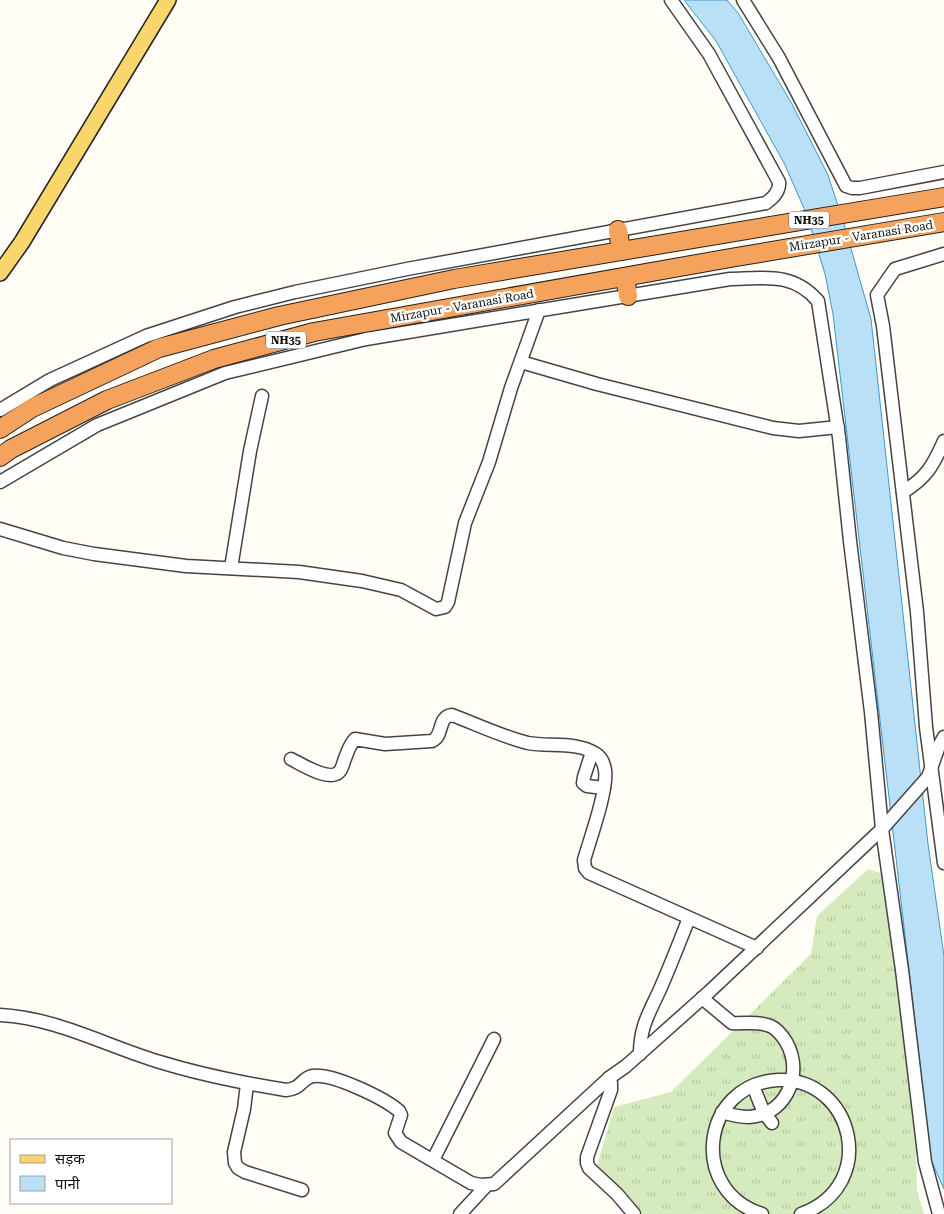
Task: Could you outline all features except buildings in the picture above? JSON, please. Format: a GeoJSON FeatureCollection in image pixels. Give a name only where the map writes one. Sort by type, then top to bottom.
{"type":"FeatureCollection","features":[{"type":"Feature","properties":{"kind":"highway","name":"Mirzapur - Varanasi Road"},"geometry":{"type":"LineString","coordinates":[[0,429],[32,408],[159,348],[279,316],[454,279],[944,197]]}},
{"type":"Feature","properties":{"kind":"highway","name":"Mirzapur - Varanasi Road"},"geometry":{"type":"LineString","coordinates":[[0,457],[11,449],[107,400],[214,359],[314,332],[680,266],[944,222]]}},
{"type":"Feature","properties":{"kind":"highway"},"geometry":{"type":"LineString","coordinates":[[618,230],[621,251]]}},
{"type":"Feature","properties":{"kind":"highway"},"geometry":{"type":"LineString","coordinates":[[625,276],[628,296]]}},
{"type":"Feature","properties":{"kind":"main road"},"geometry":{"type":"LineString","coordinates":[[0,273],[22,242],[168,0]]}},
{"type":"Feature","properties":{"kind":"street"},"geometry":{"type":"LineString","coordinates":[[0,410],[50,380],[146,336],[235,307],[295,292],[407,269],[766,203],[779,187],[778,182],[709,54],[670,0]]}},
{"type":"Feature","properties":{"kind":"street"},"geometry":{"type":"LineString","coordinates":[[743,0],[779,58],[846,186],[860,188],[944,172]]}},
{"type":"Feature","properties":{"kind":"street"},"geometry":{"type":"LineString","coordinates":[[944,254],[895,269],[877,295],[883,326],[917,612],[930,773],[944,863]]}},
{"type":"Feature","properties":{"kind":"street"},"geometry":{"type":"LineString","coordinates":[[0,482],[97,425],[225,373],[366,339],[730,279],[777,277],[791,281],[809,290],[818,301],[838,427],[925,1162],[939,1214]]}},
{"type":"Feature","properties":{"kind":"street"},"geometry":{"type":"LineString","coordinates":[[0,529],[63,548],[94,554],[186,566],[299,572],[377,584],[401,590],[436,609],[445,607],[465,523],[489,462],[497,432],[539,310]]}},
{"type":"Feature","properties":{"kind":"street"},"geometry":{"type":"LineString","coordinates":[[521,362],[596,384],[773,428],[799,431],[838,427]]}},
{"type":"Feature","properties":{"kind":"street"},"geometry":{"type":"LineString","coordinates":[[231,568],[248,460],[262,396]]}},
{"type":"Feature","properties":{"kind":"street"},"geometry":{"type":"LineString","coordinates":[[903,492],[919,483],[928,472],[943,445]]}},
{"type":"Feature","properties":{"kind":"street"},"geometry":{"type":"LineString","coordinates":[[290,759],[317,772],[338,774],[349,748],[355,740],[385,744],[436,740],[443,720],[446,716],[452,715],[526,742],[578,748],[597,754],[602,761],[605,771],[604,788],[584,860],[585,868],[589,874],[757,948]]}},
{"type":"Feature","properties":{"kind":"street"},"geometry":{"type":"LineString","coordinates":[[0,1015],[51,1023],[159,1062],[222,1080],[286,1090],[300,1086],[306,1078],[314,1076],[344,1082],[400,1111],[401,1115],[395,1133],[401,1142],[471,1183],[487,1186],[494,1184],[609,1078],[640,1054],[757,948],[884,826],[930,773],[944,737]]}},
{"type":"Feature","properties":{"kind":"street"},"geometry":{"type":"LineString","coordinates":[[592,752],[583,783],[587,786],[604,788]]}},
{"type":"Feature","properties":{"kind":"street"},"geometry":{"type":"LineString","coordinates":[[640,1054],[640,1038],[644,1022],[661,987],[689,918]]}},
{"type":"Feature","properties":{"kind":"street"},"geometry":{"type":"LineString","coordinates":[[702,998],[732,1023],[745,1022],[769,1025],[787,1043],[792,1054],[794,1067],[793,1081],[783,1100],[774,1108],[768,1118]]}},
{"type":"Feature","properties":{"kind":"street"},"geometry":{"type":"LineString","coordinates":[[433,1160],[494,1039]]}},
{"type":"Feature","properties":{"kind":"street"},"geometry":{"type":"LineString","coordinates":[[609,1078],[611,1090],[586,1157],[586,1163],[634,1214]]}},
{"type":"Feature","properties":{"kind":"street"},"geometry":{"type":"LineString","coordinates":[[762,1214],[741,1204],[730,1194],[722,1182],[712,1154],[716,1126],[722,1112],[741,1092],[753,1086],[773,1081],[793,1081],[810,1087],[825,1097],[838,1110],[846,1126],[850,1144],[849,1162],[843,1180],[835,1192],[812,1210],[801,1214]]}},
{"type":"Feature","properties":{"kind":"street"},"geometry":{"type":"LineString","coordinates":[[247,1084],[244,1109],[234,1152],[235,1163],[238,1168],[245,1172],[302,1190]]}},
{"type":"Feature","properties":{"kind":"street"},"geometry":{"type":"LineString","coordinates":[[753,1086],[768,1118]]}},
{"type":"Feature","properties":{"kind":"street"},"geometry":{"type":"LineString","coordinates":[[722,1112],[736,1116],[768,1118]]}},
{"type":"Feature","properties":{"kind":"street"},"geometry":{"type":"LineString","coordinates":[[460,1214],[487,1186]]}},
{"type":"Feature","properties":{"kind":"green space"},"geometry":{"type":"Polygon","coordinates":[[[868,869],[884,874],[916,1148],[917,1191],[924,1214],[640,1214],[596,1169],[614,1107],[671,1092],[811,954],[817,916],[868,869]]]}},
{"type":"Feature","properties":{"kind":"water"},"geometry":{"type":"Polygon","coordinates":[[[684,0],[727,0],[738,13],[792,104],[828,175],[871,319],[928,844],[944,956],[944,1189],[931,1160],[833,314],[825,274],[807,215],[784,163],[716,41],[684,0]]]}}]}
